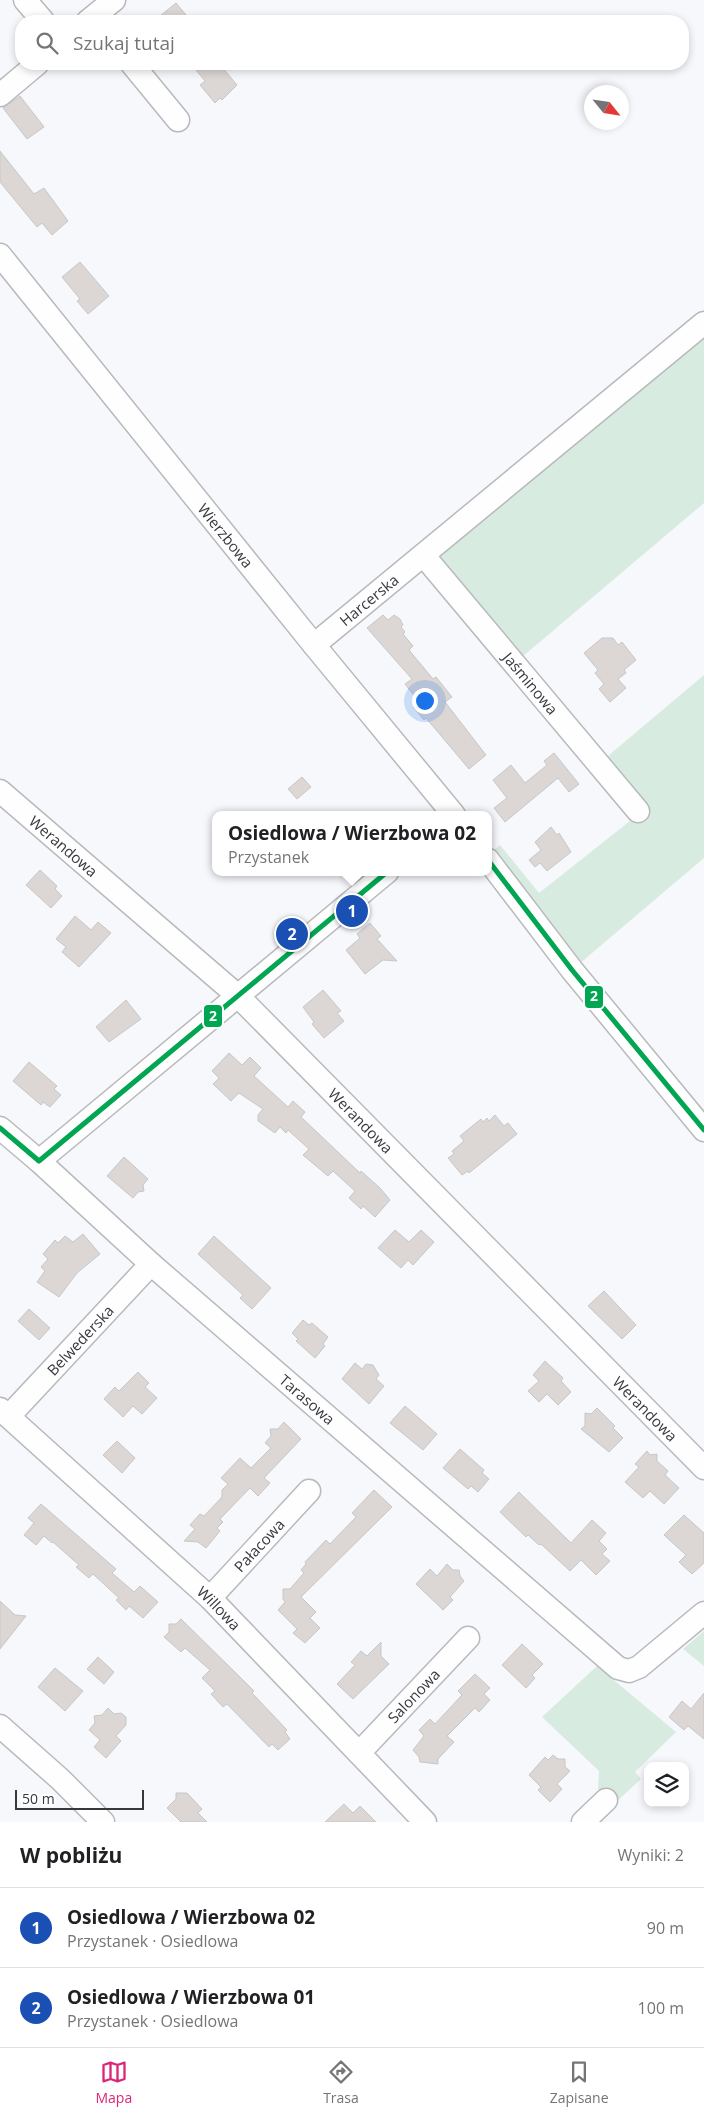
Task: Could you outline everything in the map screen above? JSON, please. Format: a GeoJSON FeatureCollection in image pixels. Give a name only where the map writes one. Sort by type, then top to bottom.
{"type":"FeatureCollection","features":[{"type":"Feature","properties":{"kind":"street"},"geometry":{"type":"LineString","coordinates":[[25,0],[38,15]]}},
{"type":"Feature","properties":{"kind":"street"},"geometry":{"type":"LineString","coordinates":[[98,15],[114,0]]}},
{"type":"Feature","properties":{"kind":"street"},"geometry":{"type":"LineString","coordinates":[[0,95],[30,70]]}},
{"type":"Feature","properties":{"kind":"street"},"geometry":{"type":"LineString","coordinates":[[137,70],[178,120]]}},
{"type":"Feature","properties":{"kind":"street","name":"Wierzbowa"},"geometry":{"type":"LineString","coordinates":[[0,255],[314,645],[451,811]]}},
{"type":"Feature","properties":{"kind":"street","name":"Harcerska"},"geometry":{"type":"LineString","coordinates":[[314,645],[424,556],[704,322]]}},
{"type":"Feature","properties":{"kind":"street","name":"Jaśminowa"},"geometry":{"type":"LineString","coordinates":[[424,556],[638,811]]}},
{"type":"Feature","properties":{"kind":"street","name":"Werandowa"},"geometry":{"type":"LineString","coordinates":[[0,791],[238,996],[704,1468]]}},
{"type":"Feature","properties":{"kind":"street"},"geometry":{"type":"LineString","coordinates":[[492,865],[572,970],[704,1130]]}},
{"type":"Feature","properties":{"kind":"street"},"geometry":{"type":"LineString","coordinates":[[39,1161],[382,876]]}},
{"type":"Feature","properties":{"kind":"street","name":"Tarasowa"},"geometry":{"type":"LineString","coordinates":[[0,1128],[152,1264],[618,1668],[629,1671],[639,1667],[704,1613]]}},
{"type":"Feature","properties":{"kind":"street","name":"Belwederska"},"geometry":{"type":"LineString","coordinates":[[4,1412],[152,1264]]}},
{"type":"Feature","properties":{"kind":"street","name":"Willowa"},"geometry":{"type":"LineString","coordinates":[[4,1412],[210,1598],[425,1822]]}},
{"type":"Feature","properties":{"kind":"street","name":"Pałacowa"},"geometry":{"type":"LineString","coordinates":[[210,1598],[309,1491]]}},
{"type":"Feature","properties":{"kind":"street","name":"Salonowa"},"geometry":{"type":"LineString","coordinates":[[359,1753],[468,1638]]}},
{"type":"Feature","properties":{"kind":"street"},"geometry":{"type":"LineString","coordinates":[[0,1726],[60,1779],[103,1822]]}},
{"type":"Feature","properties":{"kind":"street"},"geometry":{"type":"LineString","coordinates":[[583,1822],[606,1800]]}},
{"type":"Feature","properties":{"kind":"green space"},"geometry":{"type":"Polygon","coordinates":[[[700,311],[704,316],[704,503],[515,663],[424,556],[700,311]]]}},
{"type":"Feature","properties":{"kind":"green space"},"geometry":{"type":"Polygon","coordinates":[[[704,675],[704,858],[572,970],[492,860],[492,852],[500,845],[539,893],[630,821],[589,772],[704,675]]]}},
{"type":"Feature","properties":{"kind":"green space"},"geometry":{"type":"Polygon","coordinates":[[[704,1631],[704,1666],[683,1649],[704,1631]]]}},
{"type":"Feature","properties":{"kind":"green space"},"geometry":{"type":"Polygon","coordinates":[[[597,1666],[676,1732],[635,1772],[641,1779],[615,1803],[598,1789],[599,1771],[542,1717],[597,1666]]]}},
{"type":"Feature","properties":{"kind":"building"},"geometry":{"type":"Polygon","coordinates":[[[176,3],[186,15],[161,15],[176,3]]]}},
{"type":"Feature","properties":{"kind":"building"},"geometry":{"type":"Polygon","coordinates":[[[196,70],[224,70],[237,85],[222,100],[220,98],[215,103],[200,85],[205,81],[196,70]]]}},
{"type":"Feature","properties":{"kind":"building"},"geometry":{"type":"Polygon","coordinates":[[[20,96],[44,127],[27,139],[3,108],[20,96]]]}},
{"type":"Feature","properties":{"kind":"building"},"geometry":{"type":"Polygon","coordinates":[[[0,151],[34,194],[44,188],[68,221],[52,235],[42,223],[37,227],[0,182],[0,151]]]}},
{"type":"Feature","properties":{"kind":"building"},"geometry":{"type":"Polygon","coordinates":[[[80,262],[109,296],[88,314],[77,301],[80,299],[62,277],[80,262]]]}},
{"type":"Feature","properties":{"kind":"building"},"geometry":{"type":"Polygon","coordinates":[[[383,615],[388,620],[394,615],[400,619],[403,625],[401,627],[405,632],[403,634],[413,646],[409,650],[433,679],[436,677],[452,697],[445,702],[486,755],[469,769],[426,718],[424,720],[413,707],[419,702],[405,684],[412,679],[367,628],[383,615]]]}},
{"type":"Feature","properties":{"kind":"building"},"geometry":{"type":"Polygon","coordinates":[[[602,638],[613,638],[618,645],[622,642],[636,660],[624,670],[626,673],[618,679],[626,688],[610,702],[599,689],[604,684],[595,673],[598,670],[584,653],[602,638]]]}},
{"type":"Feature","properties":{"kind":"building"},"geometry":{"type":"Polygon","coordinates":[[[554,753],[579,784],[569,792],[558,778],[505,822],[494,808],[507,798],[493,780],[511,765],[525,783],[547,765],[544,761],[554,753]]]}},
{"type":"Feature","properties":{"kind":"building"},"geometry":{"type":"Polygon","coordinates":[[[302,777],[311,787],[297,799],[288,789],[302,777]]]}},
{"type":"Feature","properties":{"kind":"building"},"geometry":{"type":"Polygon","coordinates":[[[551,827],[557,835],[559,833],[571,852],[547,871],[540,863],[535,867],[529,860],[541,850],[535,842],[551,827]]]}},
{"type":"Feature","properties":{"kind":"building"},"geometry":{"type":"Polygon","coordinates":[[[40,870],[57,886],[55,889],[62,896],[51,908],[26,885],[40,870]]]}},
{"type":"Feature","properties":{"kind":"building"},"geometry":{"type":"Polygon","coordinates":[[[75,916],[91,930],[98,922],[111,933],[79,967],[62,952],[66,947],[56,939],[75,916]]]}},
{"type":"Feature","properties":{"kind":"building"},"geometry":{"type":"Polygon","coordinates":[[[370,923],[381,936],[377,939],[397,961],[383,960],[365,974],[346,950],[360,938],[357,934],[370,923]]]}},
{"type":"Feature","properties":{"kind":"building"},"geometry":{"type":"Polygon","coordinates":[[[323,990],[341,1011],[337,1013],[344,1021],[324,1038],[312,1024],[314,1022],[303,1007],[323,990]]]}},
{"type":"Feature","properties":{"kind":"building"},"geometry":{"type":"Polygon","coordinates":[[[126,1000],[141,1019],[109,1042],[96,1027],[126,1000]]]}},
{"type":"Feature","properties":{"kind":"building"},"geometry":{"type":"Polygon","coordinates":[[[229,1053],[242,1065],[250,1057],[261,1068],[254,1076],[288,1107],[293,1101],[305,1112],[301,1117],[360,1173],[361,1171],[380,1188],[390,1200],[375,1217],[363,1206],[361,1209],[349,1198],[355,1191],[333,1171],[328,1176],[303,1155],[309,1149],[288,1130],[286,1133],[280,1127],[275,1133],[258,1121],[258,1115],[263,1109],[239,1093],[231,1101],[213,1084],[219,1078],[212,1071],[229,1053]]]}},
{"type":"Feature","properties":{"kind":"building"},"geometry":{"type":"Polygon","coordinates":[[[29,1062],[57,1086],[54,1089],[61,1095],[50,1107],[43,1102],[41,1105],[13,1081],[29,1062]]]}},
{"type":"Feature","properties":{"kind":"building"},"geometry":{"type":"Polygon","coordinates":[[[495,1115],[504,1126],[508,1123],[517,1134],[469,1173],[468,1171],[462,1175],[448,1158],[454,1154],[452,1151],[464,1141],[460,1136],[481,1119],[483,1122],[487,1118],[489,1121],[495,1115]]]}},
{"type":"Feature","properties":{"kind":"building"},"geometry":{"type":"Polygon","coordinates":[[[124,1157],[148,1179],[143,1185],[144,1191],[138,1192],[133,1198],[107,1176],[124,1157]]]}},
{"type":"Feature","properties":{"kind":"building"},"geometry":{"type":"Polygon","coordinates":[[[395,1230],[409,1242],[421,1230],[434,1242],[413,1265],[408,1260],[401,1268],[378,1248],[395,1230]]]}},
{"type":"Feature","properties":{"kind":"building"},"geometry":{"type":"Polygon","coordinates":[[[83,1234],[100,1254],[77,1273],[59,1297],[37,1282],[45,1271],[41,1267],[48,1259],[43,1254],[55,1240],[58,1243],[65,1236],[73,1242],[83,1234]]]}},
{"type":"Feature","properties":{"kind":"building"},"geometry":{"type":"Polygon","coordinates":[[[214,1236],[271,1288],[252,1309],[240,1298],[243,1295],[198,1254],[214,1236]]]}},
{"type":"Feature","properties":{"kind":"building"},"geometry":{"type":"Polygon","coordinates":[[[604,1291],[636,1325],[622,1339],[588,1306],[604,1291]]]}},
{"type":"Feature","properties":{"kind":"building"},"geometry":{"type":"Polygon","coordinates":[[[29,1309],[50,1328],[39,1340],[18,1321],[29,1309]]]}},
{"type":"Feature","properties":{"kind":"building"},"geometry":{"type":"Polygon","coordinates":[[[303,1320],[309,1325],[312,1323],[328,1337],[323,1344],[325,1346],[315,1358],[296,1341],[298,1339],[292,1333],[303,1320]]]}},
{"type":"Feature","properties":{"kind":"building"},"geometry":{"type":"Polygon","coordinates":[[[545,1361],[563,1378],[561,1381],[571,1392],[558,1405],[547,1394],[539,1402],[528,1391],[539,1381],[533,1375],[545,1361]]]}},
{"type":"Feature","properties":{"kind":"building"},"geometry":{"type":"Polygon","coordinates":[[[355,1363],[362,1369],[366,1364],[373,1365],[379,1375],[376,1379],[384,1386],[369,1404],[342,1379],[355,1363]]]}},
{"type":"Feature","properties":{"kind":"building"},"geometry":{"type":"Polygon","coordinates":[[[138,1372],[149,1383],[145,1387],[157,1398],[142,1414],[133,1406],[123,1417],[104,1399],[115,1387],[119,1391],[138,1372]]]}},
{"type":"Feature","properties":{"kind":"building"},"geometry":{"type":"Polygon","coordinates":[[[405,1406],[437,1434],[423,1450],[390,1423],[405,1406]]]}},
{"type":"Feature","properties":{"kind":"building"},"geometry":{"type":"Polygon","coordinates":[[[597,1408],[615,1426],[613,1428],[623,1438],[609,1452],[581,1429],[585,1426],[585,1413],[591,1414],[597,1408]]]}},
{"type":"Feature","properties":{"kind":"building"},"geometry":{"type":"Polygon","coordinates":[[[284,1422],[301,1439],[264,1478],[270,1483],[258,1496],[250,1488],[220,1519],[223,1522],[217,1528],[220,1531],[206,1548],[198,1542],[184,1541],[195,1529],[190,1525],[200,1514],[204,1516],[222,1497],[222,1490],[228,1484],[221,1478],[240,1458],[251,1468],[271,1448],[265,1443],[271,1436],[270,1429],[278,1429],[284,1422]]]}},
{"type":"Feature","properties":{"kind":"building"},"geometry":{"type":"Polygon","coordinates":[[[117,1441],[135,1458],[122,1473],[103,1455],[117,1441]]]}},
{"type":"Feature","properties":{"kind":"building"},"geometry":{"type":"Polygon","coordinates":[[[460,1449],[484,1470],[482,1473],[489,1479],[478,1492],[471,1486],[468,1489],[443,1468],[460,1449]]]}},
{"type":"Feature","properties":{"kind":"building"},"geometry":{"type":"Polygon","coordinates":[[[647,1451],[650,1455],[657,1454],[657,1461],[668,1471],[665,1475],[679,1488],[664,1504],[650,1491],[643,1498],[625,1482],[639,1467],[635,1464],[647,1451]]]}},
{"type":"Feature","properties":{"kind":"building"},"geometry":{"type":"Polygon","coordinates":[[[374,1490],[392,1507],[301,1597],[316,1612],[310,1618],[320,1628],[305,1643],[293,1633],[297,1629],[278,1610],[285,1602],[283,1599],[283,1589],[290,1589],[304,1573],[301,1570],[306,1564],[305,1562],[326,1540],[330,1544],[356,1517],[352,1513],[374,1490]]]}},
{"type":"Feature","properties":{"kind":"building"},"geometry":{"type":"Polygon","coordinates":[[[519,1492],[571,1543],[592,1520],[606,1533],[599,1541],[607,1549],[602,1554],[610,1561],[596,1575],[581,1560],[570,1571],[541,1544],[539,1545],[528,1535],[526,1537],[500,1512],[519,1492]]]}},
{"type":"Feature","properties":{"kind":"building"},"geometry":{"type":"Polygon","coordinates":[[[41,1504],[116,1569],[112,1573],[134,1592],[140,1586],[158,1602],[143,1618],[129,1606],[126,1610],[116,1600],[119,1598],[93,1574],[89,1578],[76,1567],[79,1565],[53,1542],[44,1536],[36,1545],[24,1535],[34,1523],[28,1518],[41,1504]]]}},
{"type":"Feature","properties":{"kind":"building"},"geometry":{"type":"Polygon","coordinates":[[[684,1515],[704,1533],[704,1563],[692,1574],[679,1562],[686,1555],[664,1535],[684,1515]]]}},
{"type":"Feature","properties":{"kind":"building"},"geometry":{"type":"Polygon","coordinates":[[[447,1564],[453,1570],[459,1570],[460,1576],[464,1581],[450,1597],[453,1600],[443,1610],[416,1584],[430,1569],[437,1576],[447,1564]]]}},
{"type":"Feature","properties":{"kind":"building"},"geometry":{"type":"Polygon","coordinates":[[[0,1601],[15,1615],[26,1616],[0,1649],[0,1601]]]}},
{"type":"Feature","properties":{"kind":"building"},"geometry":{"type":"Polygon","coordinates":[[[181,1619],[254,1691],[252,1693],[287,1730],[285,1732],[290,1739],[278,1750],[272,1744],[269,1747],[227,1704],[223,1707],[211,1694],[215,1691],[202,1678],[210,1670],[185,1648],[181,1652],[164,1637],[169,1632],[169,1624],[176,1624],[181,1619]]]}},
{"type":"Feature","properties":{"kind":"building"},"geometry":{"type":"Polygon","coordinates":[[[381,1642],[381,1656],[389,1664],[353,1699],[337,1684],[355,1665],[351,1662],[361,1651],[367,1656],[381,1642]]]}},
{"type":"Feature","properties":{"kind":"building"},"geometry":{"type":"Polygon","coordinates":[[[522,1644],[543,1664],[532,1675],[535,1678],[526,1688],[502,1665],[522,1644]]]}},
{"type":"Feature","properties":{"kind":"building"},"geometry":{"type":"Polygon","coordinates":[[[98,1657],[114,1672],[104,1684],[87,1669],[98,1657]]]}},
{"type":"Feature","properties":{"kind":"building"},"geometry":{"type":"Polygon","coordinates":[[[55,1668],[83,1691],[65,1711],[38,1687],[55,1668]]]}},
{"type":"Feature","properties":{"kind":"building"},"geometry":{"type":"Polygon","coordinates":[[[475,1674],[490,1688],[484,1694],[490,1700],[479,1712],[475,1708],[447,1736],[454,1742],[438,1759],[438,1764],[420,1762],[419,1757],[413,1750],[424,1736],[419,1730],[430,1719],[435,1724],[462,1695],[458,1691],[475,1674]]]}},
{"type":"Feature","properties":{"kind":"building"},"geometry":{"type":"Polygon","coordinates":[[[704,1693],[704,1739],[688,1726],[684,1730],[669,1717],[682,1701],[691,1709],[704,1693]]]}},
{"type":"Feature","properties":{"kind":"building"},"geometry":{"type":"Polygon","coordinates":[[[108,1708],[114,1714],[121,1713],[126,1717],[126,1725],[116,1736],[121,1741],[106,1758],[94,1747],[100,1740],[89,1730],[95,1723],[94,1716],[102,1715],[108,1708]]]}},
{"type":"Feature","properties":{"kind":"building"},"geometry":{"type":"Polygon","coordinates":[[[553,1755],[558,1759],[565,1759],[565,1767],[570,1771],[557,1784],[562,1789],[550,1802],[538,1790],[541,1787],[529,1775],[545,1757],[548,1760],[553,1755]]]}},
{"type":"Feature","properties":{"kind":"building"},"geometry":{"type":"Polygon","coordinates":[[[176,1793],[187,1793],[202,1809],[198,1813],[207,1822],[181,1822],[167,1808],[176,1799],[176,1793]]]}},
{"type":"Feature","properties":{"kind":"building"},"geometry":{"type":"Polygon","coordinates":[[[344,1804],[353,1813],[360,1806],[376,1822],[325,1822],[344,1804]]]}},
{"type":"Feature","properties":{"kind":"transit line","name":"2"},"geometry":{"type":"LineString","coordinates":[[492,865],[572,970],[704,1130]]}},
{"type":"Feature","properties":{"kind":"transit line","name":"2"},"geometry":{"type":"LineString","coordinates":[[39,1161],[382,876]]}},
{"type":"Feature","properties":{"kind":"transit line","name":"2"},"geometry":{"type":"LineString","coordinates":[[0,1128],[39,1161]]}},
{"type":"Feature","properties":{"kind":"place","name":"Osiedlowa / Wierzbowa 02"},"geometry":{"type":"Point","coordinates":[352,911]}},
{"type":"Feature","properties":{"kind":"place","name":"Osiedlowa / Wierzbowa 01"},"geometry":{"type":"Point","coordinates":[292,934]}}]}
